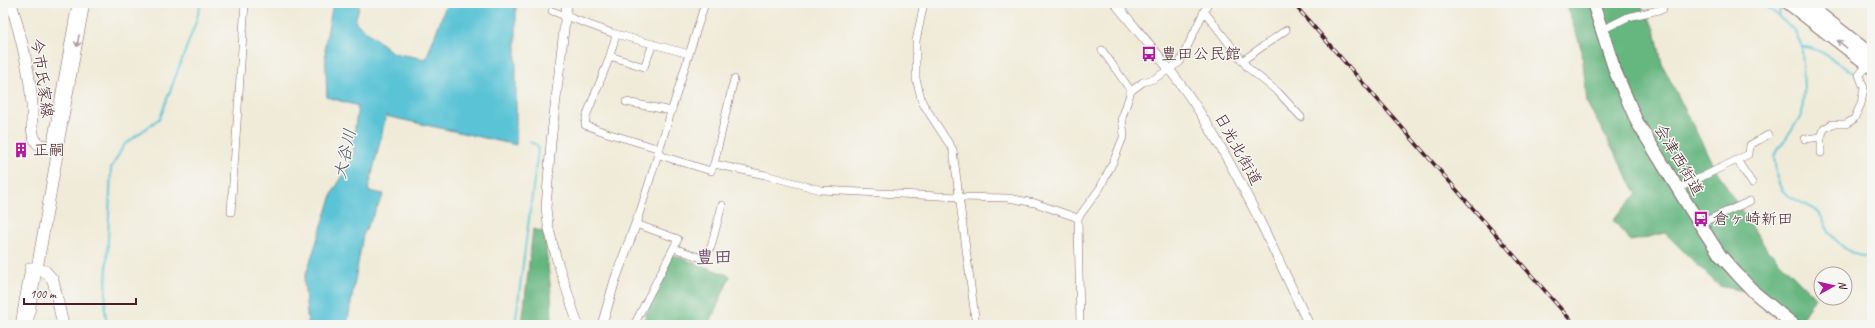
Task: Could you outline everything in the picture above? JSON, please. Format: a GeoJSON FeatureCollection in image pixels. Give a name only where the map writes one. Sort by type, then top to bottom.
{"type":"FeatureCollection","features":[{"type":"Feature","properties":{"kind":"highway","name":"会津西街道"},"geometry":{"type":"LineString","coordinates":[[1593,3],[1615,71],[1628,102],[1646,138],[1720,255],[1755,293],[1794,325]]}},
{"type":"Feature","properties":{"kind":"highway"},"geometry":{"type":"LineString","coordinates":[[1798,4],[1871,63]]}},
{"type":"Feature","properties":{"kind":"main road","name":"今市氏家線"},"geometry":{"type":"LineString","coordinates":[[11,3],[24,52],[30,86],[33,135],[38,144],[55,149]]}},
{"type":"Feature","properties":{"kind":"main road"},"geometry":{"type":"LineString","coordinates":[[55,149],[34,268],[45,271],[53,280],[63,325]]}},
{"type":"Feature","properties":{"kind":"street"},"geometry":{"type":"LineString","coordinates":[[55,149],[77,3]]}},
{"type":"Feature","properties":{"kind":"street"},"geometry":{"type":"LineString","coordinates":[[55,149],[85,3]]}},
{"type":"Feature","properties":{"kind":"street"},"geometry":{"type":"LineString","coordinates":[[231,212],[245,3]]}},
{"type":"Feature","properties":{"kind":"street"},"geometry":{"type":"LineString","coordinates":[[567,3],[551,142],[546,208],[548,225],[556,257],[578,325]]}},
{"type":"Feature","properties":{"kind":"street"},"geometry":{"type":"LineString","coordinates":[[602,325],[615,280],[637,221],[705,3]]}},
{"type":"Feature","properties":{"kind":"street"},"geometry":{"type":"LineString","coordinates":[[924,3],[916,41],[916,79],[922,102],[953,150],[958,198],[976,325]]}},
{"type":"Feature","properties":{"kind":"street","name":"日光北街道"},"geometry":{"type":"LineString","coordinates":[[1115,3],[1169,70],[1198,110],[1240,180],[1309,325]]}},
{"type":"Feature","properties":{"kind":"street"},"geometry":{"type":"LineString","coordinates":[[1080,325],[1078,218],[1100,188],[1114,160],[1124,135],[1122,118],[1131,91],[1143,82],[1154,79],[1180,62],[1208,3]]}},
{"type":"Feature","properties":{"kind":"street"},"geometry":{"type":"LineString","coordinates":[[1602,30],[1628,17],[1663,9]]}},
{"type":"Feature","properties":{"kind":"street"},"geometry":{"type":"LineString","coordinates":[[552,10],[616,35],[689,54]]}},
{"type":"Feature","properties":{"kind":"street"},"geometry":{"type":"LineString","coordinates":[[1204,11],[1248,68],[1278,92],[1301,117]]}},
{"type":"Feature","properties":{"kind":"street"},"geometry":{"type":"LineString","coordinates":[[1242,61],[1286,30]]}},
{"type":"Feature","properties":{"kind":"street"},"geometry":{"type":"LineString","coordinates":[[616,35],[610,56],[587,114],[585,125],[711,171],[714,164],[734,79]]}},
{"type":"Feature","properties":{"kind":"street"},"geometry":{"type":"LineString","coordinates":[[610,56],[644,67],[653,44]]}},
{"type":"Feature","properties":{"kind":"street"},"geometry":{"type":"LineString","coordinates":[[1102,50],[1131,91]]}},
{"type":"Feature","properties":{"kind":"street"},"geometry":{"type":"LineString","coordinates":[[1821,153],[1821,137],[1824,129],[1832,124],[1846,124],[1854,119],[1861,104],[1864,88],[1859,75],[1871,63]]}},
{"type":"Feature","properties":{"kind":"street"},"geometry":{"type":"LineString","coordinates":[[626,102],[672,111]]}},
{"type":"Feature","properties":{"kind":"street"},"geometry":{"type":"LineString","coordinates":[[1678,189],[1749,154],[1750,144],[1768,135]]}},
{"type":"Feature","properties":{"kind":"street"},"geometry":{"type":"LineString","coordinates":[[1805,139],[1821,137]]}},
{"type":"Feature","properties":{"kind":"street"},"geometry":{"type":"LineString","coordinates":[[1737,160],[1752,183]]}},
{"type":"Feature","properties":{"kind":"street"},"geometry":{"type":"LineString","coordinates":[[714,164],[765,175],[821,190],[1022,200],[1078,218]]}},
{"type":"Feature","properties":{"kind":"street"},"geometry":{"type":"LineString","coordinates":[[1700,224],[1750,201]]}},
{"type":"Feature","properties":{"kind":"street"},"geometry":{"type":"LineString","coordinates":[[674,248],[701,258],[712,247],[722,205]]}},
{"type":"Feature","properties":{"kind":"street"},"geometry":{"type":"LineString","coordinates":[[634,325],[678,239],[637,221]]}},
{"type":"Feature","properties":{"kind":"street"},"geometry":{"type":"LineString","coordinates":[[20,325],[34,268]]}},
{"type":"Feature","properties":{"kind":"street"},"geometry":{"type":"LineString","coordinates":[[28,325],[34,268]]}},
{"type":"Feature","properties":{"kind":"green space"},"geometry":{"type":"Polygon","coordinates":[[[1566,3],[1639,3],[1655,29],[1662,64],[1711,161],[1766,248],[1813,295],[1813,300],[1798,325],[1755,293],[1719,286],[1665,233],[1631,241],[1613,220],[1637,194],[1587,103],[1582,51],[1566,3]]]}},
{"type":"Feature","properties":{"kind":"green space"},"geometry":{"type":"Polygon","coordinates":[[[533,229],[544,232],[551,292],[552,325],[522,325],[533,229]]]}},
{"type":"Feature","properties":{"kind":"green space"},"geometry":{"type":"Polygon","coordinates":[[[670,254],[730,276],[709,325],[642,325],[670,254]]]}},
{"type":"Feature","properties":{"kind":"water"},"geometry":{"type":"Polygon","coordinates":[[[333,3],[360,3],[355,22],[393,53],[426,59],[447,3],[516,3],[516,145],[386,116],[368,191],[384,194],[363,235],[347,325],[308,325],[304,280],[333,192],[354,157],[353,141],[358,106],[327,97],[325,45],[333,3]]]}},
{"type":"Feature","properties":{"kind":"waterway"},"geometry":{"type":"LineString","coordinates":[[107,325],[105,311],[111,168],[124,145],[160,118],[196,22],[201,3]]}},
{"type":"Feature","properties":{"kind":"waterway"},"geometry":{"type":"LineString","coordinates":[[1763,3],[1795,31],[1802,47],[1804,89],[1802,114],[1774,156],[1778,183],[1786,194],[1817,211],[1829,232],[1843,247],[1852,253],[1872,258]]}},
{"type":"Feature","properties":{"kind":"waterway"},"geometry":{"type":"LineString","coordinates":[[1779,16],[1780,9]]}},
{"type":"Feature","properties":{"kind":"waterway"},"geometry":{"type":"LineString","coordinates":[[1803,47],[1823,53],[1854,73]]}},
{"type":"Feature","properties":{"kind":"waterway"},"geometry":{"type":"LineString","coordinates":[[515,325],[538,150],[537,145],[530,142]]}},
{"type":"Feature","properties":{"kind":"railway"},"geometry":{"type":"LineString","coordinates":[[1293,3],[1575,325]]}},
{"type":"Feature","properties":{"kind":"place","name":"豊田公民館"},"geometry":{"type":"Point","coordinates":[1149,54]}},
{"type":"Feature","properties":{"kind":"place","name":"正嗣"},"geometry":{"type":"Point","coordinates":[21,150]}},
{"type":"Feature","properties":{"kind":"place","name":"倉ヶ崎新田"},"geometry":{"type":"Point","coordinates":[1701,219]}},
{"type":"Feature","properties":{"kind":"district","name":"豊田"},"geometry":{"type":"Point","coordinates":[714,257]}},
{"type":"Feature","properties":{"kind":"water label","name":"大谷川"},"geometry":{"type":"Point","coordinates":[345,154]}}]}
